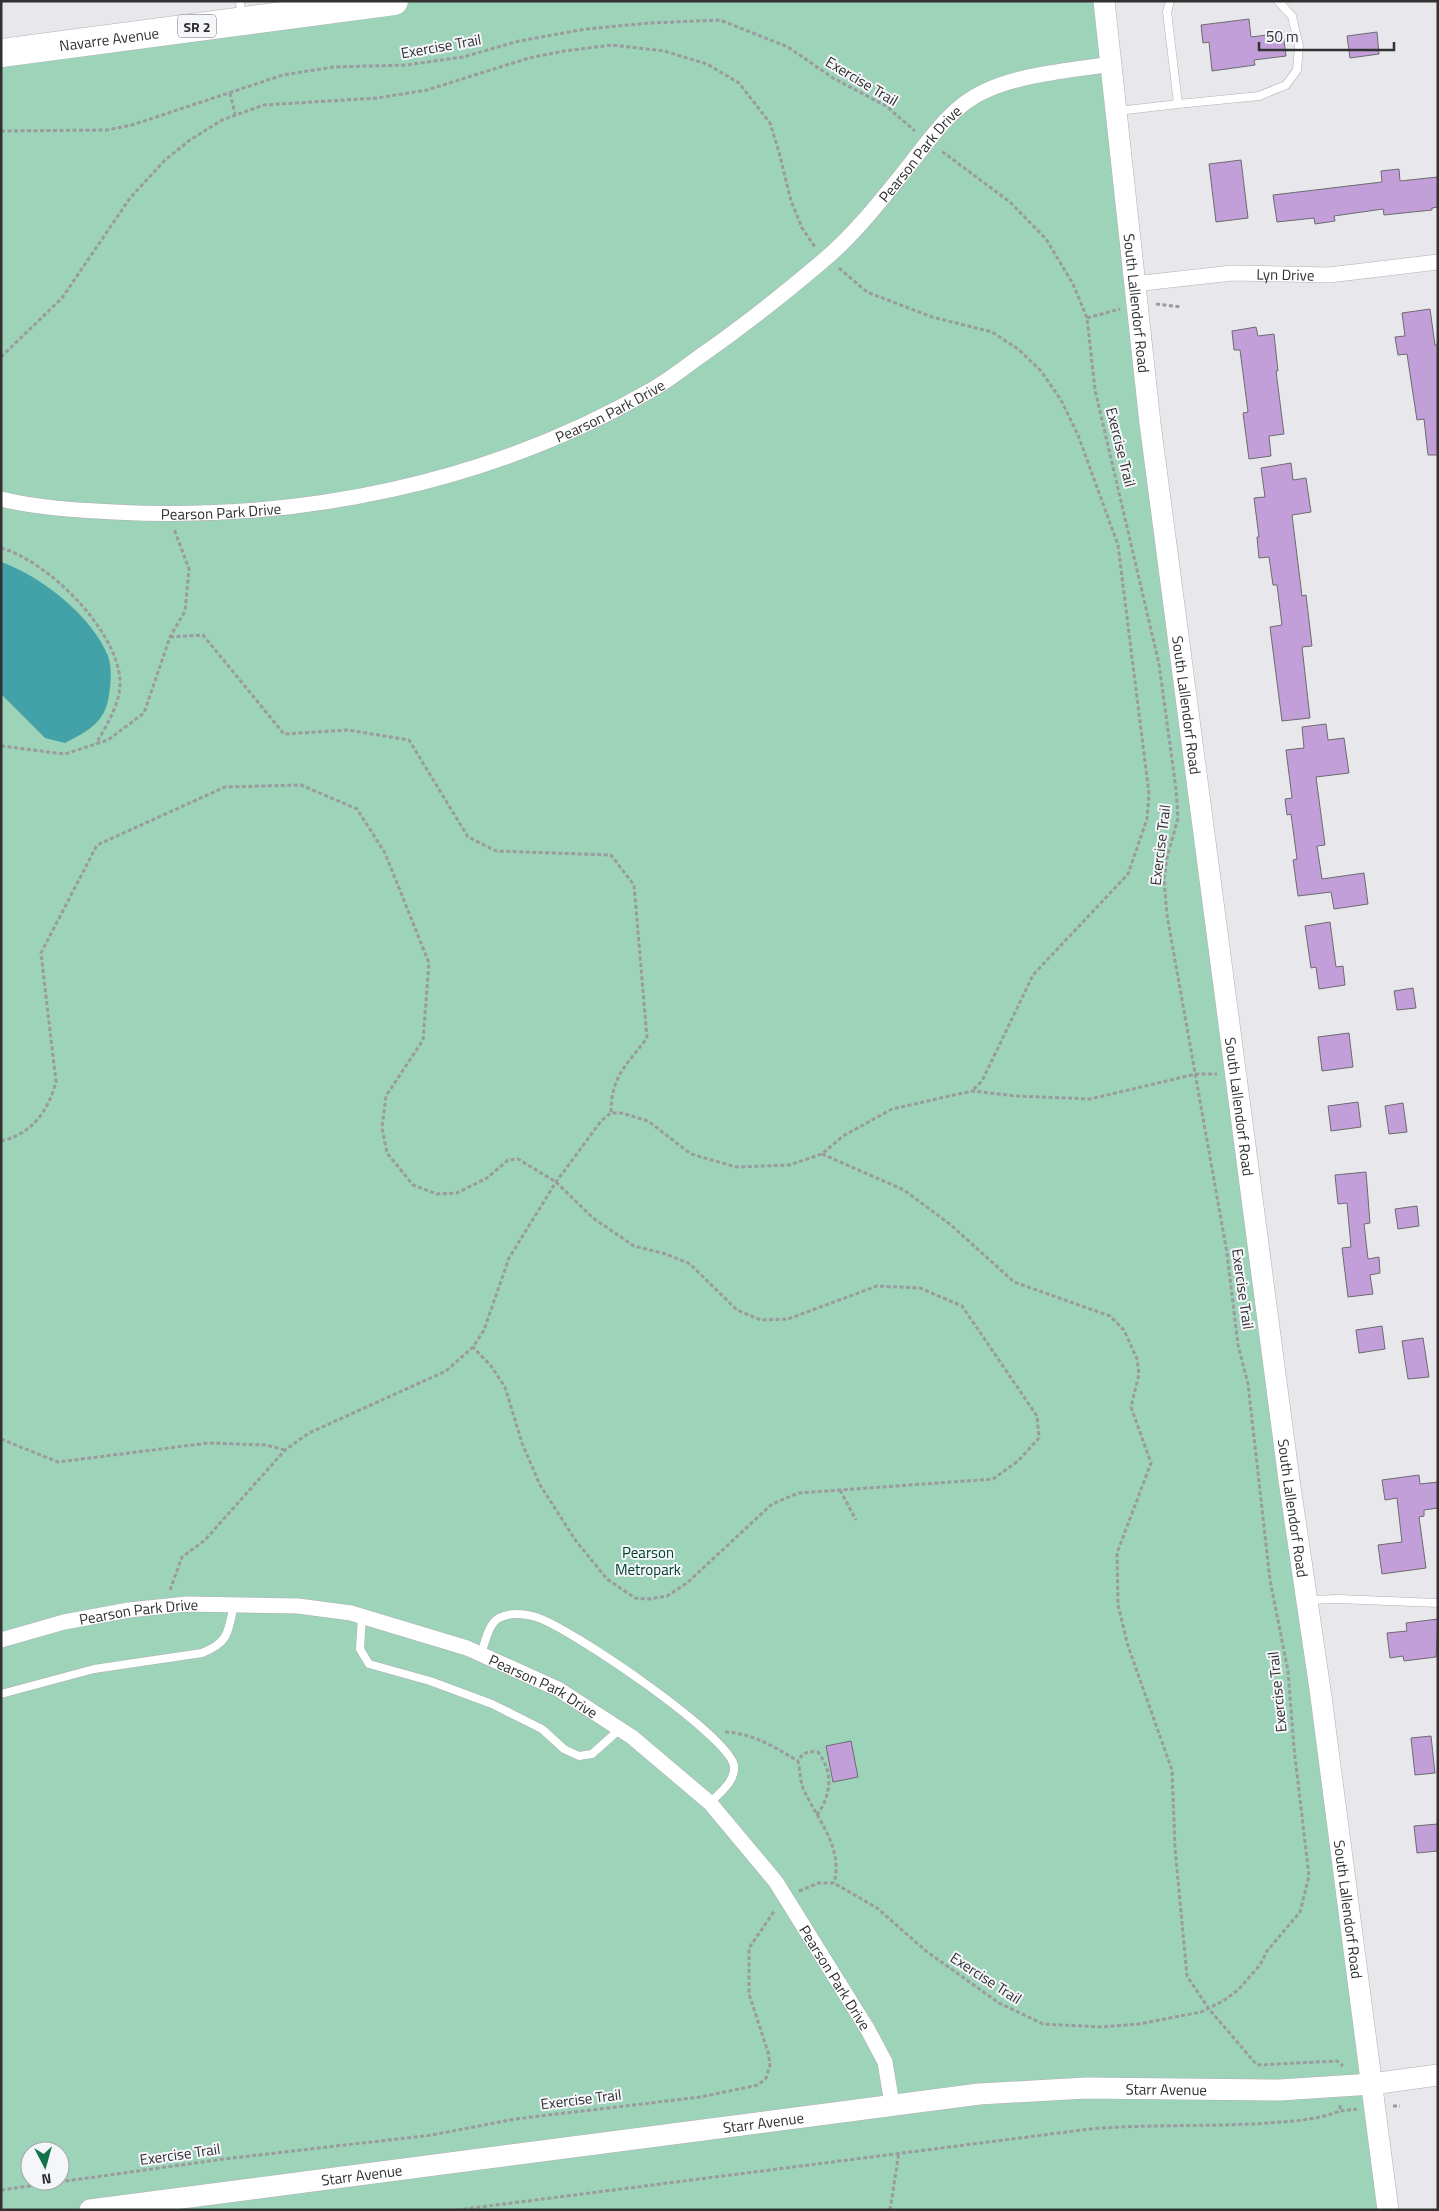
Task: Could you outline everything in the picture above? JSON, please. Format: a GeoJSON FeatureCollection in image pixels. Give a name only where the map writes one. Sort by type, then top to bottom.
{"type":"FeatureCollection","features":[{"type":"Feature","properties":{"kind":"highway","name":"Navarre Avenue"},"geometry":{"type":"LineString","coordinates":[[1,54],[241,11],[394,1]]}},
{"type":"Feature","properties":{"kind":"street","name":"South Lallendorf Road"},"geometry":{"type":"LineString","coordinates":[[1104,1],[1134,284],[1235,1074],[1388,2210]]}},
{"type":"Feature","properties":{"kind":"street","name":"Pearson Park Drive"},"geometry":{"type":"LineString","coordinates":[[1,499],[63,509],[163,515],[244,511],[329,503],[470,469],[538,444],[597,418],[655,388],[733,333],[826,258],[889,190],[955,112],[979,93],[993,87],[1112,64]]}},
{"type":"Feature","properties":{"kind":"street","name":"Lyn Drive"},"geometry":{"type":"LineString","coordinates":[[1134,284],[1232,273],[1306,276],[1340,274],[1438,262]]}},
{"type":"Feature","properties":{"kind":"street","name":"Pearson Park Drive"},"geometry":{"type":"LineString","coordinates":[[1,1640],[64,1622],[130,1610],[168,1606],[234,1604],[298,1606],[362,1616],[481,1654],[558,1689],[620,1729],[710,1803],[776,1882],[877,2046],[885,2062],[892,2104]]}},
{"type":"Feature","properties":{"kind":"street","name":"Starr Avenue"},"geometry":{"type":"LineString","coordinates":[[90,2210],[979,2094],[1086,2088],[1215,2091],[1280,2090],[1344,2096],[1372,2084],[1438,2076]]}},
{"type":"Feature","properties":{"kind":"lane"},"geometry":{"type":"LineString","coordinates":[[1170,1],[1167,12],[1178,104]]}},
{"type":"Feature","properties":{"kind":"lane"},"geometry":{"type":"LineString","coordinates":[[1117,111],[1259,96],[1286,85],[1297,70],[1299,46],[1292,16],[1278,1]]}},
{"type":"Feature","properties":{"kind":"lane"},"geometry":{"type":"LineString","coordinates":[[1307,1600],[1438,1602]]}},
{"type":"Feature","properties":{"kind":"lane"},"geometry":{"type":"LineString","coordinates":[[1,1694],[94,1670],[202,1653],[217,1647],[225,1641],[234,1604]]}},
{"type":"Feature","properties":{"kind":"lane"},"geometry":{"type":"LineString","coordinates":[[481,1654],[495,1620],[501,1616],[518,1614],[538,1618],[605,1656],[690,1716],[724,1747],[732,1759],[734,1768],[729,1783],[710,1803]]}},
{"type":"Feature","properties":{"kind":"lane"},"geometry":{"type":"LineString","coordinates":[[362,1616],[360,1649],[369,1664],[430,1681],[492,1704],[542,1730],[564,1749],[579,1756],[592,1754],[620,1729]]}},
{"type":"Feature","properties":{"kind":"path","name":"Exercise Trail"},"geometry":{"type":"LineString","coordinates":[[1,131],[107,130],[132,126],[283,75],[333,67],[406,65],[463,57],[519,41],[586,29],[650,22],[720,20],[788,46],[833,78],[886,106],[928,142],[1010,202],[1046,239],[1073,284],[1087,318],[1095,390],[1159,664],[1178,810],[1164,880],[1167,915],[1227,1254],[1238,1345],[1248,1384],[1270,1580],[1288,1671],[1294,1748],[1309,1876],[1307,1892],[1300,1912],[1238,1990],[1209,2009],[1139,2024],[1111,2026],[1043,2024],[999,2003],[926,1951],[878,1908],[834,1883],[820,1883],[803,1889],[787,1899],[770,1917],[749,1948],[748,1994],[768,2052],[770,2065],[766,2078],[758,2085],[702,2097],[535,2116],[432,2135],[224,2159],[1,2190]]}},
{"type":"Feature","properties":{"kind":"path"},"geometry":{"type":"LineString","coordinates":[[1,358],[62,298],[130,198],[166,160],[190,140],[235,114],[264,105],[377,98],[427,90],[529,58],[612,45],[664,51],[707,64],[738,83],[757,104],[770,123],[791,201],[802,228],[816,249],[867,292],[932,317],[992,332],[1018,350],[1041,371],[1061,400],[1078,435],[1118,546],[1148,794],[1147,819],[1128,874],[1033,975],[982,1081],[972,1091]]}},
{"type":"Feature","properties":{"kind":"path"},"geometry":{"type":"LineString","coordinates":[[230,93],[235,114]]}},
{"type":"Feature","properties":{"kind":"path"},"geometry":{"type":"LineString","coordinates":[[1,746],[65,754],[108,740],[144,713],[170,637],[185,611],[189,569],[175,531],[163,515]]}},
{"type":"Feature","properties":{"kind":"path"},"geometry":{"type":"LineString","coordinates":[[1,548],[40,566],[58,579],[95,623],[115,658],[120,680],[116,707],[95,744]]}},
{"type":"Feature","properties":{"kind":"path"},"geometry":{"type":"LineString","coordinates":[[170,637],[203,635],[284,734],[348,730],[409,740],[468,837],[489,848],[496,851],[611,855],[634,885],[647,1038],[615,1079],[611,1095],[611,1113]]}},
{"type":"Feature","properties":{"kind":"path"},"geometry":{"type":"LineString","coordinates":[[1,1141],[29,1128],[43,1114],[51,1099],[56,1082],[41,953],[97,845],[225,787],[301,785],[357,809],[385,853],[429,963],[422,1040],[386,1096],[382,1128],[387,1153],[414,1185],[437,1194],[457,1193],[472,1187],[508,1160],[518,1159],[556,1182],[593,1218],[634,1246],[666,1254],[690,1264],[737,1310],[761,1320],[788,1319],[877,1286],[920,1288],[962,1306],[1037,1416],[1039,1438],[1018,1462],[993,1479],[799,1494],[772,1504],[674,1592],[667,1596],[649,1599],[635,1598],[607,1579],[576,1541],[540,1485],[522,1443],[505,1387],[491,1366],[473,1346]]}},
{"type":"Feature","properties":{"kind":"path"},"geometry":{"type":"LineString","coordinates":[[168,1606],[168,1595],[182,1557],[204,1540],[285,1450],[309,1434],[446,1371],[473,1346],[484,1330],[509,1258],[556,1182],[601,1121],[611,1113],[622,1113],[648,1121],[691,1154],[736,1167],[789,1165],[822,1154],[843,1136],[892,1110],[972,1091],[1016,1096],[1090,1099],[1196,1074],[1235,1074]]}},
{"type":"Feature","properties":{"kind":"path"},"geometry":{"type":"LineString","coordinates":[[822,1154],[904,1190],[951,1225],[1014,1282],[1110,1316],[1124,1330],[1137,1359],[1139,1374],[1131,1407],[1151,1463],[1117,1553],[1118,1605],[1128,1646],[1172,1770],[1175,1848],[1187,1976],[1209,2009],[1257,2065],[1337,2061],[1343,2064],[1344,2096],[1340,2111]]}},
{"type":"Feature","properties":{"kind":"path"},"geometry":{"type":"LineString","coordinates":[[1,1439],[58,1462],[208,1443],[266,1445],[285,1450]]}},
{"type":"Feature","properties":{"kind":"path"},"geometry":{"type":"LineString","coordinates":[[840,1490],[856,1520]]}},
{"type":"Feature","properties":{"kind":"path"},"geometry":{"type":"LineString","coordinates":[[707,1731],[736,1733],[761,1740],[798,1761]]}},
{"type":"Feature","properties":{"kind":"path"},"geometry":{"type":"LineString","coordinates":[[817,1815],[825,1804],[829,1791],[826,1762],[818,1752],[810,1751],[802,1754],[798,1761],[802,1785],[834,1850],[837,1874],[834,1883]]}},
{"type":"Feature","properties":{"kind":"path"},"geometry":{"type":"LineString","coordinates":[[1340,2111],[1344,2096]]}},
{"type":"Feature","properties":{"kind":"path"},"geometry":{"type":"LineString","coordinates":[[457,2210],[899,2152],[1127,2126],[1214,2125],[1306,2120],[1340,2111],[1400,2106]]}},
{"type":"Feature","properties":{"kind":"path"},"geometry":{"type":"LineString","coordinates":[[890,2210],[899,2152]]}},
{"type":"Feature","properties":{"kind":"green space","name":"Pearson Metropark"},"geometry":{"type":"Polygon","coordinates":[[[394,1],[1104,1],[1388,2210],[1,2210],[1,53],[394,1]]]}},
{"type":"Feature","properties":{"kind":"water"},"geometry":{"type":"Polygon","coordinates":[[[1,562],[32,577],[64,599],[101,641],[108,656],[111,670],[110,686],[108,702],[104,713],[90,728],[65,743],[45,738],[1,694],[1,562]]]}},
{"type":"Feature","properties":{"kind":"building"},"geometry":{"type":"Polygon","coordinates":[[[1249,19],[1251,37],[1283,33],[1286,56],[1254,60],[1255,65],[1212,71],[1209,42],[1203,43],[1201,25],[1249,19]]]}},
{"type":"Feature","properties":{"kind":"building"},"geometry":{"type":"Polygon","coordinates":[[[1377,32],[1379,54],[1350,58],[1347,36],[1377,32]]]}},
{"type":"Feature","properties":{"kind":"building"},"geometry":{"type":"Polygon","coordinates":[[[1241,160],[1248,218],[1216,222],[1209,164],[1241,160]]]}},
{"type":"Feature","properties":{"kind":"building"},"geometry":{"type":"Polygon","coordinates":[[[1399,169],[1400,181],[1438,177],[1438,207],[1432,208],[1432,210],[1384,215],[1383,209],[1334,216],[1335,221],[1315,224],[1314,218],[1277,222],[1273,195],[1382,182],[1381,171],[1399,169]]]}},
{"type":"Feature","properties":{"kind":"building"},"geometry":{"type":"Polygon","coordinates":[[[1430,309],[1435,345],[1438,345],[1438,455],[1428,455],[1424,419],[1417,420],[1407,354],[1398,355],[1395,337],[1405,336],[1402,313],[1430,309]]]}},
{"type":"Feature","properties":{"kind":"building"},"geometry":{"type":"Polygon","coordinates":[[[1256,327],[1258,336],[1274,334],[1278,371],[1276,371],[1284,434],[1269,436],[1271,456],[1249,459],[1243,413],[1248,412],[1240,350],[1234,350],[1232,331],[1256,327]]]}},
{"type":"Feature","properties":{"kind":"building"},"geometry":{"type":"Polygon","coordinates":[[[1291,463],[1293,480],[1306,478],[1311,512],[1292,515],[1302,596],[1306,595],[1312,646],[1302,647],[1310,718],[1282,721],[1270,627],[1282,625],[1277,585],[1273,585],[1269,557],[1259,558],[1257,537],[1259,537],[1254,498],[1265,497],[1261,468],[1291,463]]]}},
{"type":"Feature","properties":{"kind":"building"},"geometry":{"type":"Polygon","coordinates":[[[1326,724],[1328,740],[1344,738],[1349,773],[1316,777],[1325,845],[1317,846],[1322,879],[1364,873],[1368,904],[1334,909],[1331,892],[1298,896],[1293,860],[1297,859],[1291,814],[1287,815],[1285,799],[1292,798],[1286,750],[1304,748],[1302,727],[1326,724]]]}},
{"type":"Feature","properties":{"kind":"building"},"geometry":{"type":"Polygon","coordinates":[[[1330,922],[1336,967],[1343,966],[1345,985],[1319,989],[1316,967],[1311,968],[1305,926],[1330,922]]]}},
{"type":"Feature","properties":{"kind":"building"},"geometry":{"type":"Polygon","coordinates":[[[1413,988],[1416,1008],[1397,1010],[1394,991],[1413,988]]]}},
{"type":"Feature","properties":{"kind":"building"},"geometry":{"type":"Polygon","coordinates":[[[1349,1033],[1353,1067],[1322,1071],[1318,1037],[1349,1033]]]}},
{"type":"Feature","properties":{"kind":"building"},"geometry":{"type":"Polygon","coordinates":[[[1358,1102],[1361,1127],[1331,1131],[1328,1106],[1358,1102]]]}},
{"type":"Feature","properties":{"kind":"building"},"geometry":{"type":"Polygon","coordinates":[[[1403,1103],[1407,1132],[1389,1134],[1385,1106],[1403,1103]]]}},
{"type":"Feature","properties":{"kind":"building"},"geometry":{"type":"Polygon","coordinates":[[[1366,1172],[1370,1223],[1364,1224],[1368,1259],[1379,1257],[1380,1273],[1370,1275],[1373,1294],[1348,1297],[1342,1248],[1351,1247],[1347,1203],[1338,1204],[1335,1175],[1366,1172]]]}},
{"type":"Feature","properties":{"kind":"building"},"geometry":{"type":"Polygon","coordinates":[[[1417,1206],[1419,1226],[1398,1229],[1395,1209],[1417,1206]]]}},
{"type":"Feature","properties":{"kind":"building"},"geometry":{"type":"Polygon","coordinates":[[[1382,1326],[1385,1349],[1359,1353],[1356,1330],[1382,1326]]]}},
{"type":"Feature","properties":{"kind":"building"},"geometry":{"type":"Polygon","coordinates":[[[1423,1338],[1429,1377],[1408,1379],[1402,1341],[1423,1338]]]}},
{"type":"Feature","properties":{"kind":"building"},"geometry":{"type":"Polygon","coordinates":[[[1419,1475],[1420,1484],[1438,1482],[1438,1508],[1424,1510],[1424,1516],[1419,1517],[1426,1568],[1382,1574],[1378,1545],[1402,1542],[1397,1498],[1385,1500],[1382,1480],[1419,1475]]]}},
{"type":"Feature","properties":{"kind":"building"},"geometry":{"type":"Polygon","coordinates":[[[1438,1619],[1436,1657],[1404,1661],[1403,1656],[1390,1658],[1387,1633],[1407,1631],[1406,1623],[1438,1619]]]}},
{"type":"Feature","properties":{"kind":"building"},"geometry":{"type":"Polygon","coordinates":[[[1431,1736],[1435,1773],[1415,1775],[1411,1738],[1431,1736]]]}},
{"type":"Feature","properties":{"kind":"building"},"geometry":{"type":"Polygon","coordinates":[[[851,1741],[858,1777],[833,1782],[826,1746],[851,1741]]]}},
{"type":"Feature","properties":{"kind":"building"},"geometry":{"type":"Polygon","coordinates":[[[1438,1824],[1438,1851],[1417,1853],[1414,1826],[1438,1824]]]}}]}
